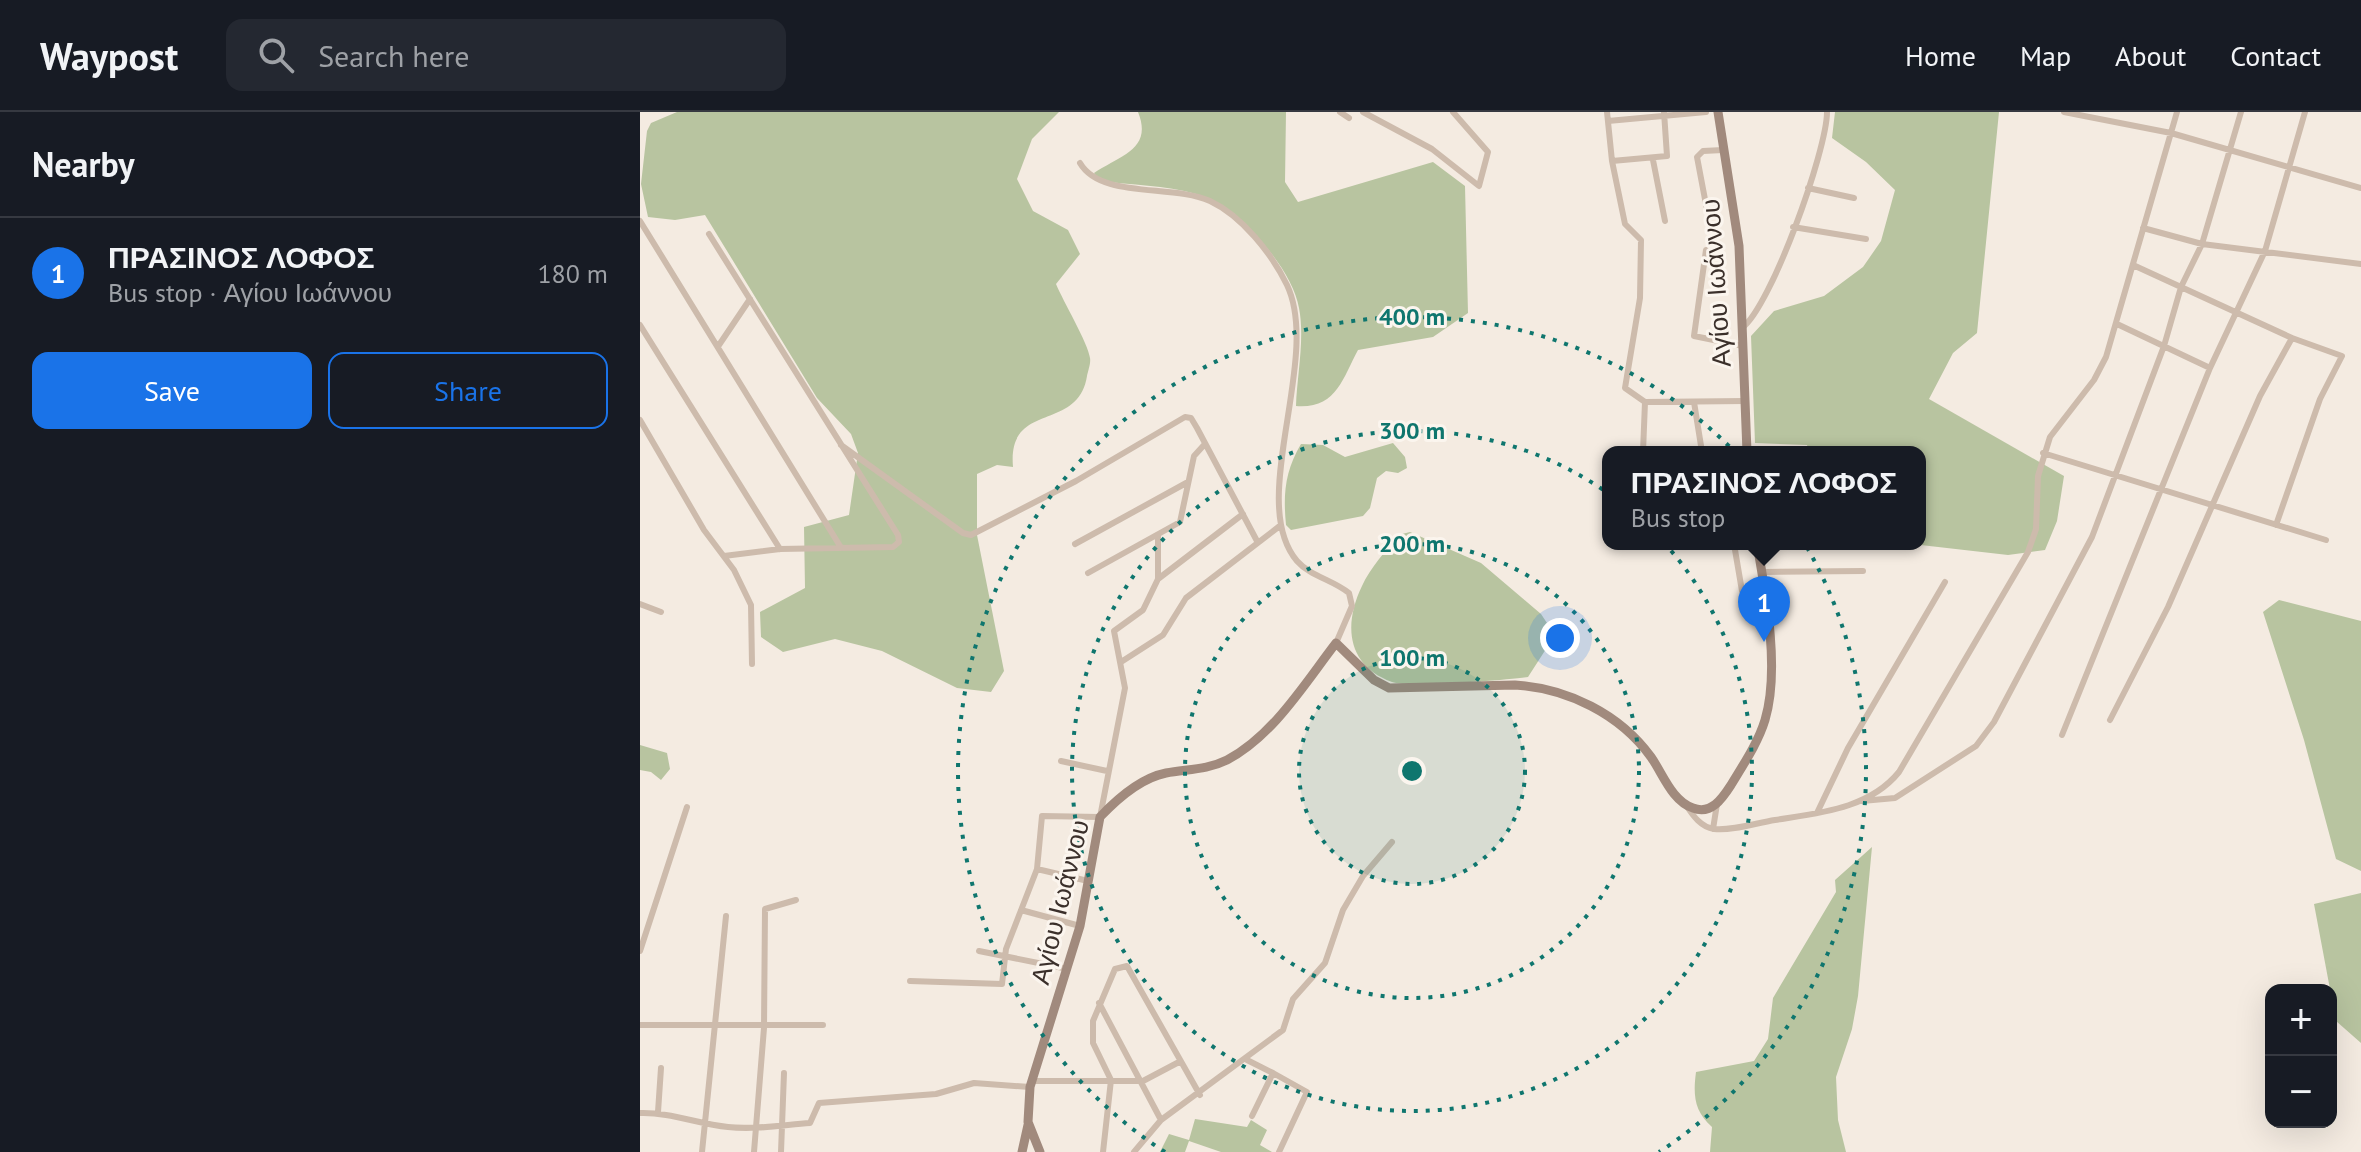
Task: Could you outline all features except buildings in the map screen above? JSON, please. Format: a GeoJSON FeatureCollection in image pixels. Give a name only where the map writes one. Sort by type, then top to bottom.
{"type":"FeatureCollection","features":[{"type":"Feature","properties":{"kind":"street"},"geometry":{"type":"LineString","coordinates":[[1340,112],[1349,118]]}},
{"type":"Feature","properties":{"kind":"street"},"geometry":{"type":"LineString","coordinates":[[1363,112],[1432,149],[1474,186],[1479,186],[1488,152],[1453,112]]}},
{"type":"Feature","properties":{"kind":"street"},"geometry":{"type":"LineString","coordinates":[[1607,112],[1612,161],[1625,224],[1641,240],[1640,298],[1623,385],[1645,402],[1745,401]]}},
{"type":"Feature","properties":{"kind":"street"},"geometry":{"type":"LineString","coordinates":[[1608,121],[1706,112]]}},
{"type":"Feature","properties":{"kind":"street","name":"Αγίου Ιωάννου"},"geometry":{"type":"LineString","coordinates":[[1718,112],[1739,246],[1747,446]]}},
{"type":"Feature","properties":{"kind":"street"},"geometry":{"type":"LineString","coordinates":[[1742,328],[1757,315],[1793,227],[1824,146],[1827,112]]}},
{"type":"Feature","properties":{"kind":"street"},"geometry":{"type":"LineString","coordinates":[[2064,112],[2171,133],[2361,188]]}},
{"type":"Feature","properties":{"kind":"street"},"geometry":{"type":"LineString","coordinates":[[1861,801],[1899,772],[2028,552],[2036,529],[2038,476],[2043,453],[2052,432],[2094,380],[2117,324],[2177,112]]}},
{"type":"Feature","properties":{"kind":"street"},"geometry":{"type":"LineString","coordinates":[[1080,163],[1085,172],[1105,185],[1172,190],[1210,201],[1245,227],[1286,284],[1294,305],[1295,338],[1280,491],[1281,525],[1298,561],[1349,593],[1352,606],[1336,643],[1374,680],[1389,688],[1515,685],[1535,686],[1574,697],[1614,722],[1644,748],[1673,792],[1699,822],[1713,829],[1817,813],[1861,801],[1895,798],[1976,746],[1994,722],[2092,537],[2164,346],[2181,287],[2202,244],[2241,112]]}},
{"type":"Feature","properties":{"kind":"street"},"geometry":{"type":"LineString","coordinates":[[2062,735],[2158,491],[2235,311],[2265,251],[2305,112]]}},
{"type":"Feature","properties":{"kind":"street"},"geometry":{"type":"LineString","coordinates":[[1612,161],[1653,160],[1667,156],[1664,115]]}},
{"type":"Feature","properties":{"kind":"street"},"geometry":{"type":"LineString","coordinates":[[1707,210],[1697,157],[1703,151],[1723,150]]}},
{"type":"Feature","properties":{"kind":"street"},"geometry":{"type":"LineString","coordinates":[[1653,160],[1665,221]]}},
{"type":"Feature","properties":{"kind":"street"},"geometry":{"type":"LineString","coordinates":[[1808,188],[1854,198]]}},
{"type":"Feature","properties":{"kind":"street"},"geometry":{"type":"LineString","coordinates":[[640,221],[840,546]]}},
{"type":"Feature","properties":{"kind":"street"},"geometry":{"type":"LineString","coordinates":[[1793,227],[1866,239]]}},
{"type":"Feature","properties":{"kind":"street"},"geometry":{"type":"LineString","coordinates":[[2143,228],[2202,244],[2361,264]]}},
{"type":"Feature","properties":{"kind":"street"},"geometry":{"type":"LineString","coordinates":[[709,234],[898,535],[899,542],[893,547],[780,549],[724,556]]}},
{"type":"Feature","properties":{"kind":"street"},"geometry":{"type":"LineString","coordinates":[[1706,250],[1694,336],[1743,346]]}},
{"type":"Feature","properties":{"kind":"street"},"geometry":{"type":"LineString","coordinates":[[2133,265],[2292,338],[2342,356],[2320,399],[2276,525]]}},
{"type":"Feature","properties":{"kind":"street"},"geometry":{"type":"LineString","coordinates":[[719,345],[750,299]]}},
{"type":"Feature","properties":{"kind":"street"},"geometry":{"type":"LineString","coordinates":[[2117,324],[2210,368]]}},
{"type":"Feature","properties":{"kind":"street"},"geometry":{"type":"LineString","coordinates":[[640,325],[780,549]]}},
{"type":"Feature","properties":{"kind":"street"},"geometry":{"type":"LineString","coordinates":[[2110,720],[2168,607],[2260,396],[2292,338]]}},
{"type":"Feature","properties":{"kind":"street"},"geometry":{"type":"LineString","coordinates":[[1643,446],[1645,402]]}},
{"type":"Feature","properties":{"kind":"street"},"geometry":{"type":"LineString","coordinates":[[1694,402],[1701,446]]}},
{"type":"Feature","properties":{"kind":"street"},"geometry":{"type":"LineString","coordinates":[[841,445],[963,533],[971,535],[1076,481],[1185,417],[1191,418],[1257,541]]}},
{"type":"Feature","properties":{"kind":"street"},"geometry":{"type":"LineString","coordinates":[[640,420],[751,605],[752,664]]}},
{"type":"Feature","properties":{"kind":"street"},"geometry":{"type":"LineString","coordinates":[[1088,573],[1180,522],[1194,456],[1204,445]]}},
{"type":"Feature","properties":{"kind":"street"},"geometry":{"type":"LineString","coordinates":[[2043,453],[2209,507],[2326,540]]}},
{"type":"Feature","properties":{"kind":"street"},"geometry":{"type":"LineString","coordinates":[[1075,544],[1188,482]]}},
{"type":"Feature","properties":{"kind":"street"},"geometry":{"type":"LineString","coordinates":[[1158,579],[1243,514]]}},
{"type":"Feature","properties":{"kind":"street"},"geometry":{"type":"LineString","coordinates":[[1121,662],[1163,635],[1186,598],[1281,525]]}},
{"type":"Feature","properties":{"kind":"street"},"geometry":{"type":"LineString","coordinates":[[910,981],[999,986],[1004,980],[1006,955],[1037,869],[1045,813],[1100,817],[1125,688],[1114,631],[1143,610],[1158,579],[1158,536]]}},
{"type":"Feature","properties":{"kind":"street"},"geometry":{"type":"LineString","coordinates":[[1735,550],[1742,591],[1765,592]]}},
{"type":"Feature","properties":{"kind":"street"},"geometry":{"type":"LineString","coordinates":[[1713,829],[1717,804],[1748,757],[1766,718],[1770,674],[1765,592],[1758,550]]}},
{"type":"Feature","properties":{"kind":"street"},"geometry":{"type":"LineString","coordinates":[[1762,572],[1863,571]]}},
{"type":"Feature","properties":{"kind":"street"},"geometry":{"type":"LineString","coordinates":[[1817,813],[1848,748],[1945,582]]}},
{"type":"Feature","properties":{"kind":"street"},"geometry":{"type":"LineString","coordinates":[[640,604],[661,612]]}},
{"type":"Feature","properties":{"kind":"street","name":"Αγίου Ιωάννου"},"geometry":{"type":"LineString","coordinates":[[1040,1152],[1028,1122],[1031,1084],[1080,926],[1100,817],[1130,790],[1159,775],[1205,768],[1244,749],[1296,696],[1336,643]]}},
{"type":"Feature","properties":{"kind":"street"},"geometry":{"type":"LineString","coordinates":[[1061,761],[1107,771]]}},
{"type":"Feature","properties":{"kind":"street"},"geometry":{"type":"LineString","coordinates":[[1686,805],[1700,810],[1717,804]]}},
{"type":"Feature","properties":{"kind":"street"},"geometry":{"type":"LineString","coordinates":[[640,951],[687,807]]}},
{"type":"Feature","properties":{"kind":"street"},"geometry":{"type":"LineString","coordinates":[[1134,1152],[1161,1120],[1200,1095],[1283,1030],[1293,999],[1325,963],[1337,924],[1358,883],[1392,842]]}},
{"type":"Feature","properties":{"kind":"street"},"geometry":{"type":"LineString","coordinates":[[1037,869],[1090,881]]}},
{"type":"Feature","properties":{"kind":"street"},"geometry":{"type":"LineString","coordinates":[[754,1152],[764,1028],[765,909],[796,900]]}},
{"type":"Feature","properties":{"kind":"street"},"geometry":{"type":"LineString","coordinates":[[1021,910],[1080,926]]}},
{"type":"Feature","properties":{"kind":"street"},"geometry":{"type":"LineString","coordinates":[[702,1152],[726,916]]}},
{"type":"Feature","properties":{"kind":"street"},"geometry":{"type":"LineString","coordinates":[[979,951],[1068,969]]}},
{"type":"Feature","properties":{"kind":"street"},"geometry":{"type":"LineString","coordinates":[[1103,1152],[1111,1080],[1093,1043],[1093,1021],[1115,969],[1127,966],[1200,1095]]}},
{"type":"Feature","properties":{"kind":"street"},"geometry":{"type":"LineString","coordinates":[[1099,1003],[1161,1120]]}},
{"type":"Feature","properties":{"kind":"street"},"geometry":{"type":"LineString","coordinates":[[640,1025],[764,1028],[823,1025]]}},
{"type":"Feature","properties":{"kind":"street"},"geometry":{"type":"LineString","coordinates":[[1247,1060],[1307,1092],[1279,1152]]}},
{"type":"Feature","properties":{"kind":"street"},"geometry":{"type":"LineString","coordinates":[[640,1113],[658,1112],[705,1124],[756,1129],[814,1122],[819,1103],[936,1094],[974,1083],[1143,1081],[1179,1062]]}},
{"type":"Feature","properties":{"kind":"street"},"geometry":{"type":"LineString","coordinates":[[658,1112],[661,1068]]}},
{"type":"Feature","properties":{"kind":"street"},"geometry":{"type":"LineString","coordinates":[[781,1152],[784,1073]]}},
{"type":"Feature","properties":{"kind":"street"},"geometry":{"type":"LineString","coordinates":[[1252,1116],[1273,1073]]}},
{"type":"Feature","properties":{"kind":"street"},"geometry":{"type":"LineString","coordinates":[[1022,1152],[1028,1122]]}},
{"type":"Feature","properties":{"kind":"green space"},"geometry":{"type":"Polygon","coordinates":[[[677,112],[1059,112],[1032,139],[1017,179],[1033,211],[1068,230],[1080,254],[1056,284],[1085,342],[1090,362],[1081,394],[1071,405],[1031,424],[1021,433],[1014,446],[1013,467],[997,465],[977,474],[977,535],[1004,671],[991,692],[957,688],[882,651],[835,639],[783,652],[761,637],[760,612],[805,588],[804,527],[849,515],[858,453],[851,434],[817,398],[705,215],[675,220],[648,217],[641,184],[647,131],[651,123],[677,112]]]}},
{"type":"Feature","properties":{"kind":"green space"},"geometry":{"type":"Polygon","coordinates":[[[1138,112],[1286,112],[1285,182],[1298,202],[1433,162],[1465,186],[1468,313],[1433,337],[1358,350],[1342,382],[1329,398],[1309,406],[1296,406],[1301,344],[1299,308],[1286,275],[1260,240],[1228,211],[1196,194],[1099,181],[1094,173],[1124,156],[1138,143],[1142,125],[1138,112]]]}},
{"type":"Feature","properties":{"kind":"green space"},"geometry":{"type":"Polygon","coordinates":[[[1835,112],[1999,112],[1977,333],[1953,353],[1929,399],[2064,476],[2057,521],[2045,550],[2008,555],[1926,546],[1926,446],[1755,443],[1751,336],[1774,311],[1824,296],[1863,267],[1881,241],[1895,190],[1866,162],[1832,138],[1835,112]]]}},
{"type":"Feature","properties":{"kind":"green space"},"geometry":{"type":"Polygon","coordinates":[[[1393,443],[1405,457],[1407,468],[1398,473],[1386,471],[1377,478],[1370,508],[1363,516],[1291,530],[1286,525],[1286,483],[1301,444],[1323,445],[1345,457],[1393,443]]]}},
{"type":"Feature","properties":{"kind":"green space"},"geometry":{"type":"Polygon","coordinates":[[[1410,532],[1481,563],[1541,614],[1555,635],[1528,677],[1402,684],[1377,675],[1366,666],[1353,643],[1352,615],[1356,601],[1365,579],[1383,553],[1398,535],[1410,532]]]}},
{"type":"Feature","properties":{"kind":"green space"},"geometry":{"type":"Polygon","coordinates":[[[2279,600],[2361,621],[2361,871],[2336,859],[2304,740],[2263,612],[2279,600]]]}},
{"type":"Feature","properties":{"kind":"green space"},"geometry":{"type":"Polygon","coordinates":[[[640,745],[667,753],[670,769],[661,780],[651,772],[640,770],[640,745]]]}},
{"type":"Feature","properties":{"kind":"green space"},"geometry":{"type":"Polygon","coordinates":[[[1872,847],[1858,996],[1852,1029],[1836,1077],[1838,1120],[1846,1152],[1710,1152],[1712,1127],[1701,1115],[1696,1102],[1696,1072],[1754,1061],[1768,1039],[1773,998],[1836,892],[1835,880],[1872,847]]]}},
{"type":"Feature","properties":{"kind":"green space"},"geometry":{"type":"Polygon","coordinates":[[[2361,893],[2361,1043],[2337,1022],[2337,984],[2329,984],[2314,904],[2361,893]]]}},
{"type":"Feature","properties":{"kind":"green space"},"geometry":{"type":"Polygon","coordinates":[[[1195,1119],[1247,1127],[1251,1120],[1267,1130],[1260,1145],[1272,1152],[1221,1152],[1189,1141],[1185,1152],[1160,1152],[1169,1134],[1189,1140],[1195,1119]]]}},
{"type":"Feature","properties":{"kind":"place","name":"ΠΡΑΣΙΝΟΣ ΛΟΦΟΣ"},"geometry":{"type":"Point","coordinates":[1764,642]}}]}
